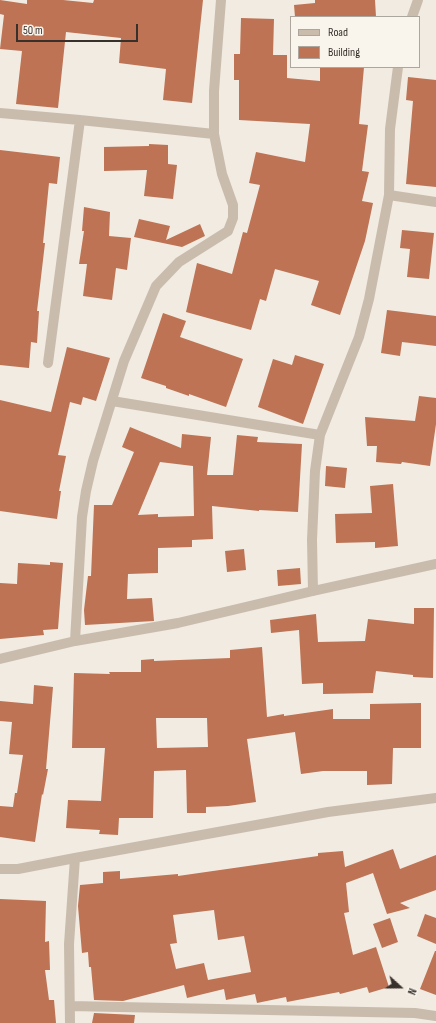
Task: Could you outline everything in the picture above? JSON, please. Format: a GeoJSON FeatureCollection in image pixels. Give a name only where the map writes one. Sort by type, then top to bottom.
{"type":"FeatureCollection","features":[{"type":"Feature","properties":{"kind":"street"},"geometry":{"type":"LineString","coordinates":[[75,641],[82,517],[86,491],[93,461],[124,361],[156,286],[179,262],[228,231],[233,218],[233,205],[222,174],[214,134],[214,91],[222,0]]}},
{"type":"Feature","properties":{"kind":"street"},"geometry":{"type":"LineString","coordinates":[[412,16],[418,0]]}},
{"type":"Feature","properties":{"kind":"street"},"geometry":{"type":"LineString","coordinates":[[313,591],[312,540],[315,472],[320,435],[359,337],[369,299],[389,194],[390,129],[398,68]]}},
{"type":"Feature","properties":{"kind":"street"},"geometry":{"type":"LineString","coordinates":[[0,114],[80,120],[214,134]]}},
{"type":"Feature","properties":{"kind":"street"},"geometry":{"type":"LineString","coordinates":[[48,363],[80,120]]}},
{"type":"Feature","properties":{"kind":"street"},"geometry":{"type":"LineString","coordinates":[[389,194],[436,202]]}},
{"type":"Feature","properties":{"kind":"street"},"geometry":{"type":"LineString","coordinates":[[112,400],[320,435]]}},
{"type":"Feature","properties":{"kind":"street"},"geometry":{"type":"LineString","coordinates":[[0,659],[75,641],[178,623],[436,564]]}},
{"type":"Feature","properties":{"kind":"street"},"geometry":{"type":"LineString","coordinates":[[0,868],[18,869],[328,812],[436,798]]}},
{"type":"Feature","properties":{"kind":"street"},"geometry":{"type":"LineString","coordinates":[[70,1023],[69,944],[75,858]]}},
{"type":"Feature","properties":{"kind":"street"},"geometry":{"type":"LineString","coordinates":[[70,1006],[415,1013],[436,1016]]}},
{"type":"Feature","properties":{"kind":"building"},"geometry":{"type":"Polygon","coordinates":[[[0,0],[27,4],[27,0],[63,0],[93,3],[94,0],[203,0],[192,103],[163,100],[166,69],[119,63],[121,38],[66,32],[58,108],[16,104],[22,51],[0,49],[4,15],[0,14],[0,0]]]}},
{"type":"Feature","properties":{"kind":"building"},"geometry":{"type":"Polygon","coordinates":[[[315,0],[375,0],[376,16],[295,16],[294,5],[315,3],[315,0]]]}},
{"type":"Feature","properties":{"kind":"building"},"geometry":{"type":"Polygon","coordinates":[[[241,18],[274,19],[273,55],[287,55],[287,78],[320,81],[320,68],[364,68],[359,124],[368,125],[362,171],[369,172],[362,201],[373,203],[365,241],[340,315],[311,305],[319,281],[275,269],[266,301],[260,299],[251,330],[186,312],[197,263],[232,274],[243,232],[247,233],[260,185],[249,183],[256,152],[305,162],[310,124],[239,120],[239,80],[234,80],[234,54],[240,54],[241,18]]]}},
{"type":"Feature","properties":{"kind":"building"},"geometry":{"type":"Polygon","coordinates":[[[408,77],[436,80],[436,187],[406,184],[413,101],[406,100],[408,77]]]}},
{"type":"Feature","properties":{"kind":"building"},"geometry":{"type":"Polygon","coordinates":[[[149,144],[168,145],[168,164],[177,165],[173,199],[144,196],[147,170],[104,171],[104,147],[149,146],[149,144]]]}},
{"type":"Feature","properties":{"kind":"building"},"geometry":{"type":"Polygon","coordinates":[[[0,150],[60,157],[57,184],[49,183],[43,243],[45,243],[37,311],[39,311],[37,343],[31,342],[29,368],[0,365],[0,150]]]}},
{"type":"Feature","properties":{"kind":"building"},"geometry":{"type":"Polygon","coordinates":[[[84,207],[110,212],[109,236],[131,238],[127,270],[116,268],[112,300],[83,296],[87,264],[79,264],[84,231],[82,231],[84,207]]]}},
{"type":"Feature","properties":{"kind":"building"},"geometry":{"type":"Polygon","coordinates":[[[139,219],[170,226],[166,240],[200,224],[205,236],[182,247],[134,237],[139,219]]]}},
{"type":"Feature","properties":{"kind":"building"},"geometry":{"type":"Polygon","coordinates":[[[402,230],[434,233],[429,279],[407,277],[410,249],[400,248],[402,230]]]}},
{"type":"Feature","properties":{"kind":"building"},"geometry":{"type":"Polygon","coordinates":[[[387,310],[436,316],[436,346],[402,342],[400,356],[381,353],[387,310]]]}},
{"type":"Feature","properties":{"kind":"building"},"geometry":{"type":"Polygon","coordinates":[[[163,313],[186,321],[180,337],[243,359],[226,407],[189,394],[189,396],[166,388],[166,386],[141,378],[163,313]]]}},
{"type":"Feature","properties":{"kind":"building"},"geometry":{"type":"Polygon","coordinates":[[[67,347],[110,358],[96,401],[83,397],[81,405],[70,402],[58,455],[66,456],[59,491],[61,491],[57,519],[0,511],[0,400],[51,412],[67,347]]]}},
{"type":"Feature","properties":{"kind":"building"},"geometry":{"type":"Polygon","coordinates":[[[295,355],[324,364],[303,424],[258,407],[273,359],[292,365],[295,355]]]}},
{"type":"Feature","properties":{"kind":"building"},"geometry":{"type":"Polygon","coordinates":[[[419,396],[436,398],[436,424],[430,466],[402,462],[401,464],[376,462],[377,446],[367,446],[365,417],[415,421],[419,396]]]}},
{"type":"Feature","properties":{"kind":"building"},"geometry":{"type":"Polygon","coordinates":[[[130,427],[181,448],[182,434],[211,437],[207,475],[233,475],[237,435],[258,437],[257,442],[302,444],[298,512],[259,511],[212,506],[213,539],[192,540],[192,547],[158,548],[158,573],[128,574],[127,599],[152,598],[154,621],[85,625],[84,610],[88,576],[91,576],[94,505],[112,505],[134,452],[122,447],[130,427]],[[160,462],[138,515],[158,514],[158,517],[194,516],[193,466],[160,462]]]}},
{"type":"Feature","properties":{"kind":"building"},"geometry":{"type":"Polygon","coordinates":[[[326,466],[347,468],[345,488],[325,486],[326,466]]]}},
{"type":"Feature","properties":{"kind":"building"},"geometry":{"type":"Polygon","coordinates":[[[393,484],[398,546],[375,548],[375,542],[336,543],[335,514],[372,513],[370,486],[393,484]]]}},
{"type":"Feature","properties":{"kind":"building"},"geometry":{"type":"Polygon","coordinates":[[[244,549],[246,570],[227,572],[225,551],[244,549]]]}},
{"type":"Feature","properties":{"kind":"building"},"geometry":{"type":"Polygon","coordinates":[[[50,562],[63,563],[58,629],[43,630],[44,635],[0,639],[0,583],[17,584],[18,563],[50,565],[50,562]]]}},
{"type":"Feature","properties":{"kind":"building"},"geometry":{"type":"Polygon","coordinates":[[[300,568],[301,584],[278,586],[277,570],[300,568]]]}},
{"type":"Feature","properties":{"kind":"building"},"geometry":{"type":"Polygon","coordinates":[[[414,608],[434,608],[433,678],[413,677],[413,675],[376,671],[373,693],[323,694],[323,683],[302,684],[299,630],[271,633],[270,620],[316,614],[318,642],[365,641],[368,619],[414,624],[414,608]]]}},
{"type":"Feature","properties":{"kind":"building"},"geometry":{"type":"Polygon","coordinates":[[[262,647],[267,717],[333,709],[333,719],[370,719],[370,704],[421,703],[421,748],[393,748],[392,784],[367,785],[367,771],[323,771],[301,774],[295,732],[247,739],[256,802],[206,807],[206,813],[187,813],[186,770],[154,771],[153,818],[119,818],[118,835],[99,834],[100,830],[66,828],[68,800],[101,801],[105,748],[72,748],[74,673],[110,674],[109,672],[141,672],[141,660],[154,659],[154,661],[230,658],[230,650],[262,647]],[[156,718],[157,748],[208,747],[207,718],[156,718]]]}},
{"type":"Feature","properties":{"kind":"building"},"geometry":{"type":"Polygon","coordinates":[[[34,685],[53,687],[46,769],[48,769],[43,795],[42,794],[35,842],[0,837],[0,806],[13,807],[15,793],[17,793],[23,755],[9,754],[12,722],[0,721],[0,701],[33,704],[34,685]]]}},
{"type":"Feature","properties":{"kind":"building"},"geometry":{"type":"Polygon","coordinates":[[[393,849],[400,869],[436,855],[436,890],[400,903],[410,908],[387,914],[373,873],[346,883],[349,912],[344,913],[353,955],[376,947],[389,987],[369,993],[367,987],[340,994],[339,992],[287,1002],[286,997],[257,1003],[255,994],[226,1000],[224,989],[187,998],[184,985],[123,1001],[94,1000],[88,952],[82,953],[78,906],[80,885],[103,883],[103,872],[120,871],[120,879],[178,874],[178,876],[318,856],[318,853],[343,851],[345,867],[393,849]],[[214,910],[173,915],[177,943],[170,944],[176,969],[204,963],[208,980],[251,972],[244,936],[218,940],[214,910]]]}},
{"type":"Feature","properties":{"kind":"building"},"geometry":{"type":"Polygon","coordinates":[[[0,899],[46,901],[45,942],[49,941],[50,970],[45,970],[49,1000],[54,1000],[56,1023],[0,1023],[0,899]]]}},
{"type":"Feature","properties":{"kind":"building"},"geometry":{"type":"Polygon","coordinates":[[[425,914],[436,918],[436,944],[417,936],[425,914]]]}},
{"type":"Feature","properties":{"kind":"building"},"geometry":{"type":"Polygon","coordinates":[[[390,918],[398,942],[382,948],[373,924],[390,918]]]}},
{"type":"Feature","properties":{"kind":"building"},"geometry":{"type":"Polygon","coordinates":[[[436,951],[436,995],[420,989],[436,951]]]}},
{"type":"Feature","properties":{"kind":"building"},"geometry":{"type":"Polygon","coordinates":[[[94,1013],[135,1015],[134,1023],[92,1023],[94,1013]]]}}]}
